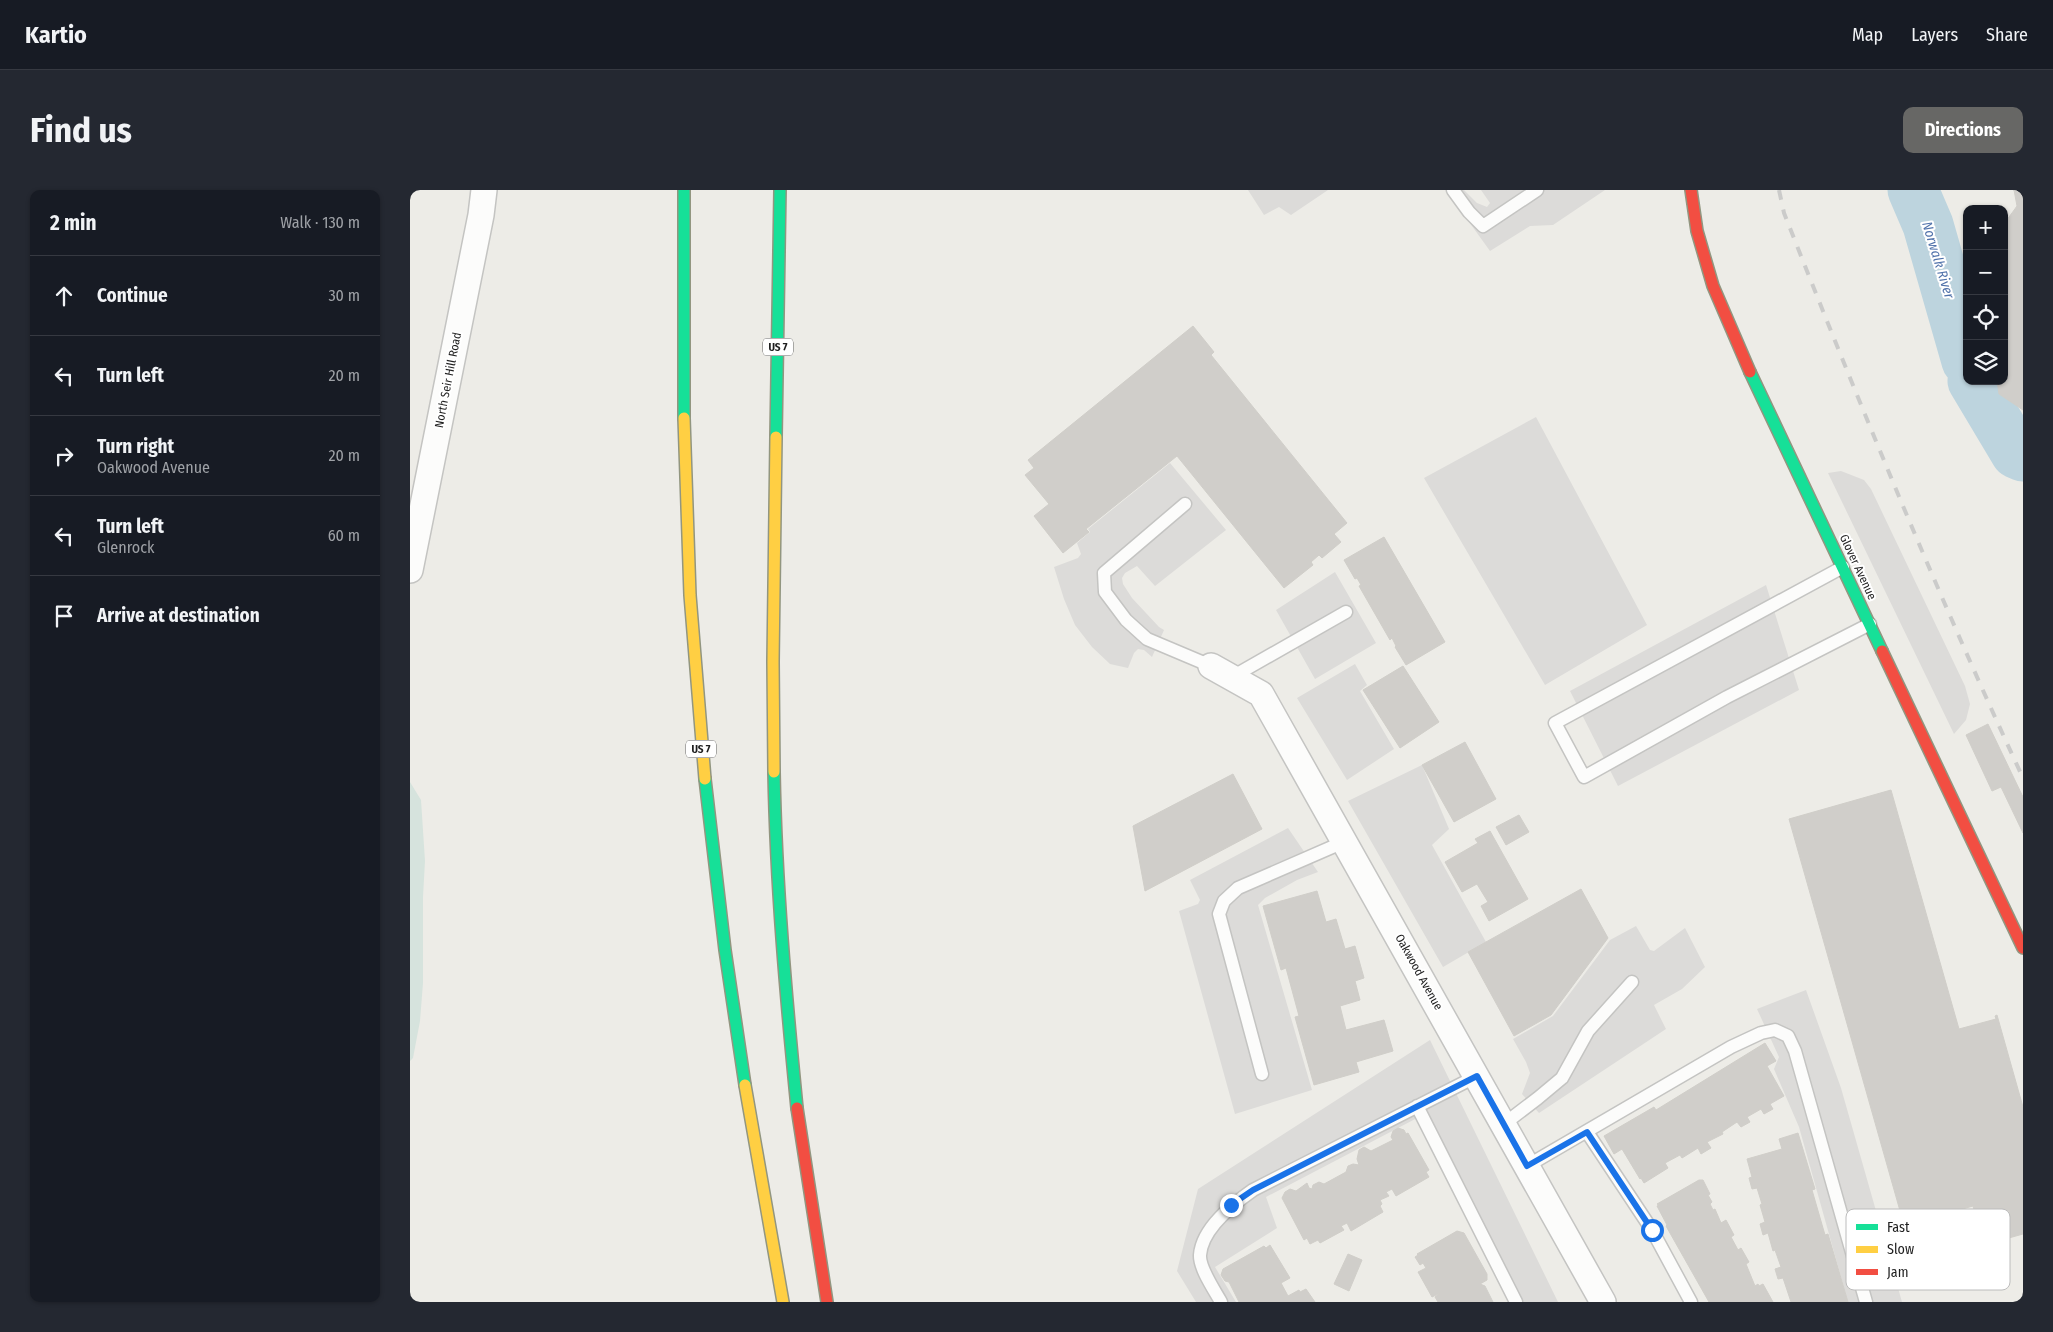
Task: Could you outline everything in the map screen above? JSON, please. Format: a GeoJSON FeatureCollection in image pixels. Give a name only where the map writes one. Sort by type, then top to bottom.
{"type":"FeatureCollection","features":[{"type":"Feature","properties":{"kind":"main road","name":"US 7"},"geometry":{"type":"LineString","coordinates":[[684,190],[684,437],[690,594],[702,753],[719,909],[741,1058],[783,1302]]}},
{"type":"Feature","properties":{"kind":"main road","name":"US 7"},"geometry":{"type":"LineString","coordinates":[[780,190],[773,662],[775,822],[784,976],[799,1132],[827,1302]]}},
{"type":"Feature","properties":{"kind":"main road","name":"Glover Avenue"},"geometry":{"type":"LineString","coordinates":[[1691,190],[1697,231],[1713,286],[1748,367],[2023,948]]}},
{"type":"Feature","properties":{"kind":"street","name":"North Seir Hill Road"},"geometry":{"type":"LineString","coordinates":[[410,570],[481,215],[484,190]]}},
{"type":"Feature","properties":{"kind":"street","name":"Oakwood Avenue"},"geometry":{"type":"LineString","coordinates":[[1221,672],[1261,694],[1346,841],[1603,1302]]}},
{"type":"Feature","properties":{"kind":"lane"},"geometry":{"type":"LineString","coordinates":[[1453,190],[1469,212],[1483,226],[1537,190]]}},
{"type":"Feature","properties":{"kind":"lane"},"geometry":{"type":"LineString","coordinates":[[1184,504],[1104,573],[1105,592],[1126,620],[1147,639],[1221,672],[1346,612]]}},
{"type":"Feature","properties":{"kind":"lane"},"geometry":{"type":"LineString","coordinates":[[1843,567],[1555,723],[1584,777],[1727,697],[1870,624]]}},
{"type":"Feature","properties":{"kind":"lane"},"geometry":{"type":"LineString","coordinates":[[1262,1074],[1219,914],[1224,901],[1238,888],[1346,841]]}},
{"type":"Feature","properties":{"kind":"lane"},"geometry":{"type":"LineString","coordinates":[[1504,1124],[1562,1078],[1588,1031],[1632,982]]}},
{"type":"Feature","properties":{"kind":"lane"},"geometry":{"type":"LineString","coordinates":[[1527,1166],[1746,1040],[1761,1033],[1774,1030],[1788,1036],[1795,1051],[1846,1231]]}},
{"type":"Feature","properties":{"kind":"lane"},"geometry":{"type":"LineString","coordinates":[[1221,1302],[1205,1273],[1200,1256],[1208,1232],[1231,1205],[1253,1190],[1477,1076]]}},
{"type":"Feature","properties":{"kind":"lane"},"geometry":{"type":"LineString","coordinates":[[1417,1106],[1516,1302]]}},
{"type":"Feature","properties":{"kind":"lane"},"geometry":{"type":"LineString","coordinates":[[1587,1132],[1652,1230],[1691,1302]]}},
{"type":"Feature","properties":{"kind":"shaded area"},"geometry":{"type":"Polygon","coordinates":[[[1248,190],[1328,190],[1291,215],[1279,207],[1264,215],[1248,190]]]}},
{"type":"Feature","properties":{"kind":"shaded area"},"geometry":{"type":"Polygon","coordinates":[[[1446,190],[1464,190],[1477,203],[1487,207],[1490,203],[1481,190],[1605,190],[1553,225],[1530,226],[1490,251],[1446,190]]]}},
{"type":"Feature","properties":{"kind":"shaded area"},"geometry":{"type":"Polygon","coordinates":[[[1536,417],[1647,625],[1545,685],[1424,478],[1536,417]]]}},
{"type":"Feature","properties":{"kind":"shaded area"},"geometry":{"type":"Polygon","coordinates":[[[1170,463],[1226,530],[1155,586],[1137,566],[1125,573],[1122,578],[1123,584],[1132,598],[1164,630],[1152,657],[1144,650],[1138,649],[1134,653],[1128,668],[1110,664],[1092,647],[1075,625],[1054,567],[1078,558],[1081,554],[1077,543],[1090,532],[1088,529],[1170,463]]]}},
{"type":"Feature","properties":{"kind":"shaded area"},"geometry":{"type":"Polygon","coordinates":[[[1841,471],[1864,480],[1871,489],[1965,686],[1970,704],[1966,720],[1954,734],[1828,473],[1841,471]]]}},
{"type":"Feature","properties":{"kind":"shaded area"},"geometry":{"type":"Polygon","coordinates":[[[1335,572],[1376,643],[1315,679],[1276,610],[1335,572]]]}},
{"type":"Feature","properties":{"kind":"shaded area"},"geometry":{"type":"Polygon","coordinates":[[[1766,585],[1799,690],[1618,786],[1570,691],[1766,585]]]}},
{"type":"Feature","properties":{"kind":"shaded area"},"geometry":{"type":"Polygon","coordinates":[[[1355,664],[1367,685],[1360,691],[1394,749],[1347,780],[1297,698],[1355,664]]]}},
{"type":"Feature","properties":{"kind":"shaded area"},"geometry":{"type":"Polygon","coordinates":[[[1422,765],[1449,829],[1432,845],[1486,942],[1443,967],[1348,801],[1422,765]]]}},
{"type":"Feature","properties":{"kind":"shaded area"},"geometry":{"type":"Polygon","coordinates":[[[410,782],[421,800],[425,861],[423,983],[420,1021],[413,1058],[410,1061],[410,782]]]}},
{"type":"Feature","properties":{"kind":"shaded area"},"geometry":{"type":"Polygon","coordinates":[[[1288,828],[1318,872],[1297,880],[1265,898],[1258,905],[1312,1090],[1235,1114],[1179,911],[1198,904],[1200,900],[1190,880],[1288,828]]]}},
{"type":"Feature","properties":{"kind":"shaded area"},"geometry":{"type":"Polygon","coordinates":[[[1636,926],[1650,950],[1654,951],[1685,928],[1705,967],[1682,989],[1654,1005],[1666,1029],[1539,1113],[1522,1094],[1530,1073],[1513,1039],[1553,1016],[1610,940],[1636,926]]]}},
{"type":"Feature","properties":{"kind":"shaded area"},"geometry":{"type":"Polygon","coordinates":[[[1806,990],[1841,1088],[1875,1209],[1846,1209],[1846,1290],[1899,1290],[1902,1302],[1848,1302],[1799,1127],[1774,1069],[1779,1057],[1757,1009],[1806,990]]]}},
{"type":"Feature","properties":{"kind":"shaded area"},"geometry":{"type":"Polygon","coordinates":[[[1430,1040],[1558,1302],[1510,1302],[1419,1117],[1266,1197],[1277,1228],[1215,1267],[1236,1302],[1196,1302],[1177,1271],[1198,1189],[1430,1040]]]}},
{"type":"Feature","properties":{"kind":"building"},"geometry":{"type":"Polygon","coordinates":[[[2014,190],[2023,190],[2023,410],[1999,394],[1998,385],[2008,385],[2008,218],[2017,206],[2014,190]]]}},
{"type":"Feature","properties":{"kind":"building"},"geometry":{"type":"Polygon","coordinates":[[[1193,326],[1214,352],[1211,355],[1347,523],[1334,534],[1341,542],[1322,558],[1319,555],[1311,562],[1313,565],[1284,588],[1177,456],[1086,529],[1089,532],[1063,553],[1034,516],[1049,504],[1025,475],[1034,468],[1028,460],[1193,326]]]}},
{"type":"Feature","properties":{"kind":"building"},"geometry":{"type":"Polygon","coordinates":[[[1384,537],[1445,642],[1406,665],[1392,638],[1390,640],[1359,586],[1361,585],[1357,578],[1355,579],[1344,560],[1384,537]]]}},
{"type":"Feature","properties":{"kind":"building"},"geometry":{"type":"Polygon","coordinates":[[[1403,666],[1439,722],[1400,748],[1363,690],[1403,666]]]}},
{"type":"Feature","properties":{"kind":"building"},"geometry":{"type":"Polygon","coordinates":[[[1988,724],[2023,797],[2023,833],[2001,787],[1992,791],[1966,735],[1988,724]]]}},
{"type":"Feature","properties":{"kind":"building"},"geometry":{"type":"Polygon","coordinates":[[[1465,742],[1496,799],[1454,822],[1422,765],[1465,742]]]}},
{"type":"Feature","properties":{"kind":"building"},"geometry":{"type":"Polygon","coordinates":[[[1233,774],[1262,829],[1145,891],[1133,826],[1233,774]]]}},
{"type":"Feature","properties":{"kind":"building"},"geometry":{"type":"Polygon","coordinates":[[[1891,790],[1959,1029],[1996,1019],[1995,1016],[1997,1015],[2023,1107],[2023,1234],[2010,1238],[2010,1209],[1974,1209],[1973,1206],[1962,1209],[1899,1209],[1789,819],[1891,790]]]}},
{"type":"Feature","properties":{"kind":"building"},"geometry":{"type":"Polygon","coordinates":[[[1519,815],[1529,832],[1506,845],[1496,827],[1519,815]]]}},
{"type":"Feature","properties":{"kind":"building"},"geometry":{"type":"Polygon","coordinates":[[[1490,831],[1528,899],[1489,921],[1481,906],[1488,902],[1477,884],[1462,892],[1445,862],[1478,843],[1475,839],[1490,831]]]}},
{"type":"Feature","properties":{"kind":"building"},"geometry":{"type":"Polygon","coordinates":[[[1581,889],[1608,938],[1551,1015],[1514,1036],[1468,952],[1581,889]]]}},
{"type":"Feature","properties":{"kind":"building"},"geometry":{"type":"Polygon","coordinates":[[[1317,891],[1326,922],[1336,919],[1345,949],[1355,946],[1364,978],[1355,981],[1360,1000],[1340,1006],[1346,1030],[1384,1020],[1393,1051],[1356,1062],[1359,1072],[1314,1085],[1295,1017],[1299,1016],[1286,968],[1281,970],[1263,906],[1317,891]]]}},
{"type":"Feature","properties":{"kind":"building"},"geometry":{"type":"Polygon","coordinates":[[[1765,1043],[1776,1061],[1767,1066],[1784,1096],[1770,1104],[1773,1109],[1764,1114],[1761,1109],[1747,1117],[1750,1122],[1741,1127],[1737,1122],[1722,1132],[1723,1134],[1707,1142],[1711,1148],[1701,1154],[1698,1148],[1682,1158],[1680,1155],[1665,1163],[1668,1168],[1644,1183],[1622,1149],[1614,1154],[1604,1136],[1654,1107],[1656,1110],[1765,1043]]]}},
{"type":"Feature","properties":{"kind":"building"},"geometry":{"type":"Polygon","coordinates":[[[1398,1128],[1404,1130],[1406,1134],[1408,1133],[1429,1170],[1426,1172],[1429,1177],[1396,1196],[1392,1189],[1386,1192],[1389,1196],[1380,1200],[1383,1212],[1351,1231],[1347,1223],[1341,1226],[1344,1230],[1320,1243],[1318,1240],[1310,1244],[1307,1238],[1304,1240],[1282,1198],[1285,1192],[1290,1189],[1296,1191],[1307,1183],[1309,1188],[1312,1189],[1313,1185],[1319,1182],[1324,1184],[1346,1172],[1348,1166],[1353,1164],[1359,1165],[1357,1159],[1359,1150],[1364,1147],[1371,1151],[1393,1140],[1391,1137],[1393,1131],[1398,1128]]]}},
{"type":"Feature","properties":{"kind":"building"},"geometry":{"type":"Polygon","coordinates":[[[1798,1133],[1815,1189],[1812,1190],[1825,1235],[1828,1234],[1848,1302],[1791,1302],[1783,1278],[1778,1279],[1775,1269],[1781,1267],[1775,1250],[1773,1251],[1768,1233],[1763,1235],[1760,1224],[1765,1222],[1760,1205],[1762,1204],[1757,1188],[1752,1189],[1749,1178],[1752,1177],[1747,1159],[1782,1149],[1779,1139],[1798,1133]]]}},
{"type":"Feature","properties":{"kind":"building"},"geometry":{"type":"Polygon","coordinates":[[[1699,1180],[1703,1180],[1710,1194],[1708,1195],[1712,1202],[1710,1204],[1713,1210],[1715,1209],[1721,1223],[1726,1220],[1734,1235],[1731,1237],[1738,1250],[1741,1248],[1749,1262],[1746,1264],[1755,1286],[1763,1284],[1773,1302],[1709,1302],[1666,1226],[1657,1206],[1659,1205],[1657,1204],[1699,1180]]]}},
{"type":"Feature","properties":{"kind":"building"},"geometry":{"type":"Polygon","coordinates":[[[1457,1231],[1464,1233],[1487,1274],[1487,1280],[1480,1284],[1485,1286],[1493,1302],[1438,1302],[1435,1297],[1440,1293],[1432,1297],[1418,1272],[1426,1268],[1423,1263],[1420,1265],[1415,1257],[1417,1254],[1457,1231]]]}},
{"type":"Feature","properties":{"kind":"building"},"geometry":{"type":"Polygon","coordinates":[[[1270,1245],[1290,1278],[1281,1283],[1288,1296],[1299,1290],[1300,1292],[1306,1289],[1315,1302],[1239,1302],[1229,1282],[1225,1281],[1221,1275],[1223,1269],[1264,1246],[1266,1248],[1270,1245]]]}},
{"type":"Feature","properties":{"kind":"building"},"geometry":{"type":"Polygon","coordinates":[[[1348,1254],[1362,1260],[1349,1291],[1334,1284],[1348,1254]]]}},
{"type":"Feature","properties":{"kind":"waterway","name":"Norwalk River"},"geometry":{"type":"LineString","coordinates":[[1913,190],[1928,225],[1963,347]]}},
{"type":"Feature","properties":{"kind":"waterway","name":"Norwalk River"},"geometry":{"type":"LineString","coordinates":[[1975,385],[2016,453],[2023,456]]}},
{"type":"Feature","properties":{"kind":"railway"},"geometry":{"type":"LineString","coordinates":[[1779,190],[1784,213],[1870,426],[1929,568],[2023,778]]}},
{"type":"Feature","properties":{"kind":"traffic: fast"},"geometry":{"type":"LineString","coordinates":[[684,190],[684,418]]}},
{"type":"Feature","properties":{"kind":"traffic: fast"},"geometry":{"type":"LineString","coordinates":[[776,437],[780,190]]}},
{"type":"Feature","properties":{"kind":"traffic: fast"},"geometry":{"type":"LineString","coordinates":[[1750,372],[1882,651]]}},
{"type":"Feature","properties":{"kind":"traffic: fast"},"geometry":{"type":"LineString","coordinates":[[774,772],[782,940],[797,1108]]}},
{"type":"Feature","properties":{"kind":"traffic: fast"},"geometry":{"type":"LineString","coordinates":[[705,779],[725,950],[745,1085]]}},
{"type":"Feature","properties":{"kind":"traffic: slow"},"geometry":{"type":"LineString","coordinates":[[684,418],[690,595],[705,779]]}},
{"type":"Feature","properties":{"kind":"traffic: slow"},"geometry":{"type":"LineString","coordinates":[[774,772],[773,662],[776,437]]}},
{"type":"Feature","properties":{"kind":"traffic: slow"},"geometry":{"type":"LineString","coordinates":[[745,1085],[783,1302]]}},
{"type":"Feature","properties":{"kind":"traffic: jam"},"geometry":{"type":"LineString","coordinates":[[1691,190],[1697,231],[1713,286],[1750,372]]}},
{"type":"Feature","properties":{"kind":"traffic: jam"},"geometry":{"type":"LineString","coordinates":[[1882,651],[2023,948]]}},
{"type":"Feature","properties":{"kind":"traffic: jam"},"geometry":{"type":"LineString","coordinates":[[797,1108],[827,1302]]}},
{"type":"Feature","properties":{"kind":"route"},"geometry":{"type":"LineString","coordinates":[[1231,1205],[1253,1190],[1477,1076],[1527,1166],[1587,1132],[1652,1230]]}}]}
